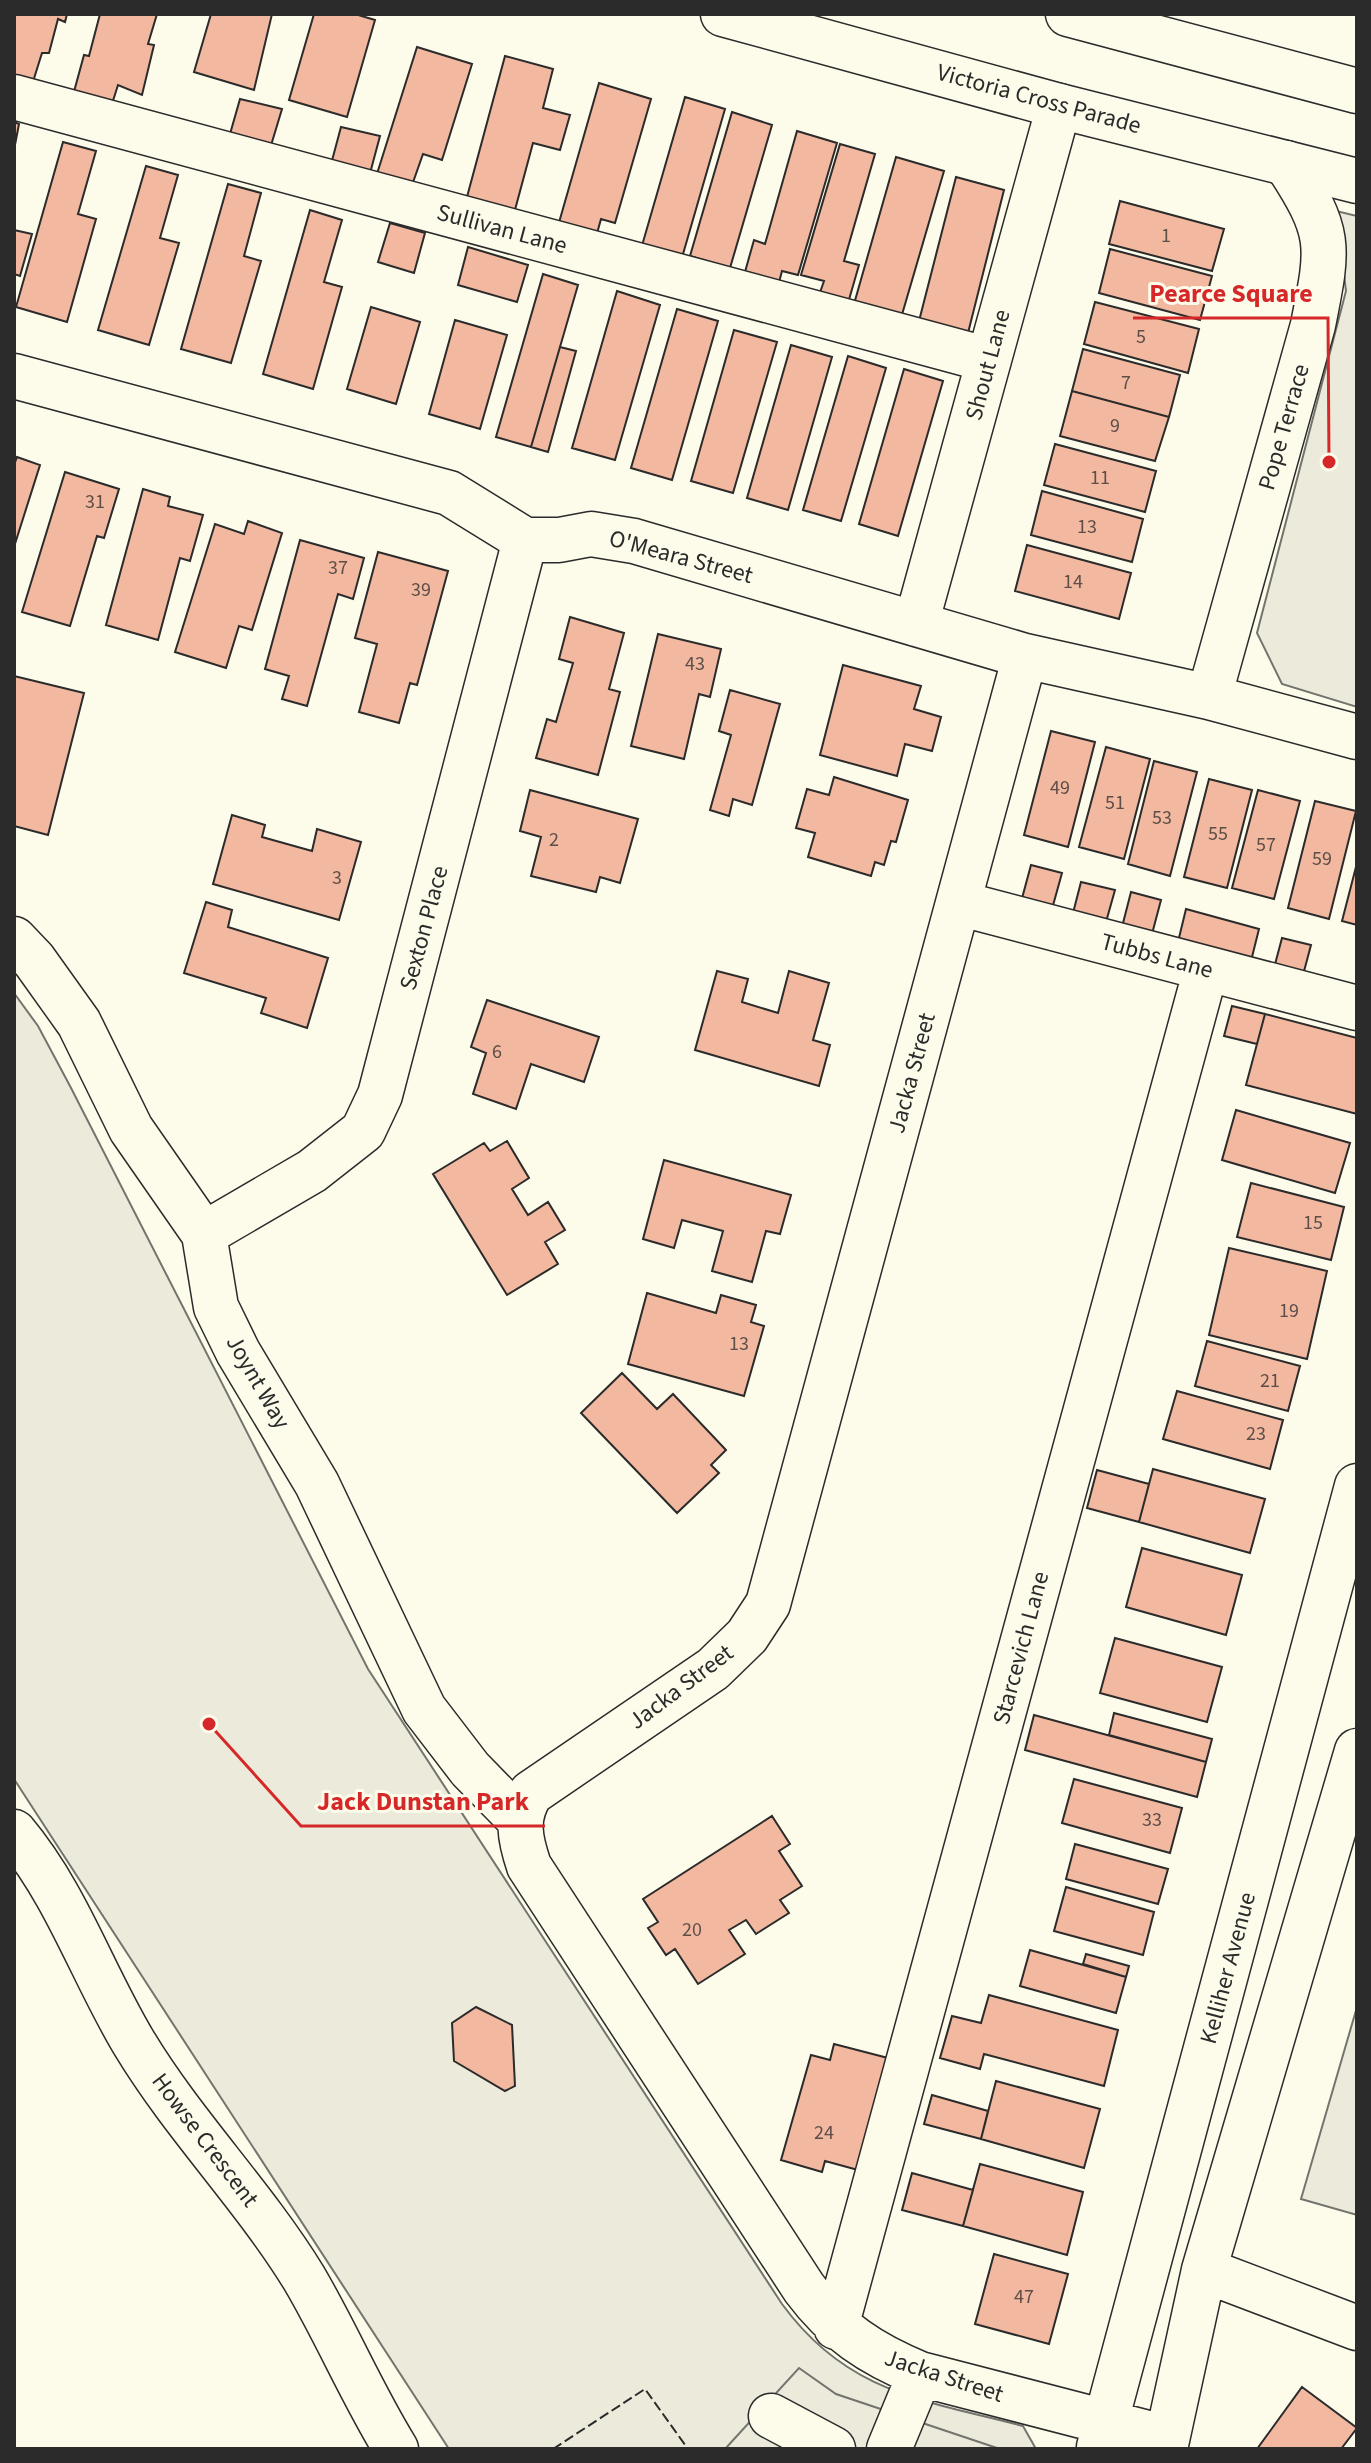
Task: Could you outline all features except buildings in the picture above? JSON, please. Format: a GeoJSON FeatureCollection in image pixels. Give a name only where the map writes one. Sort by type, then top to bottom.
{"type":"FeatureCollection","features":[{"type":"Feature","properties":{"kind":"street","name":"Victoria Cross Parade"},"geometry":{"type":"LineString","coordinates":[[723,14],[1059,106],[1357,181]]}},
{"type":"Feature","properties":{"kind":"street"},"geometry":{"type":"LineString","coordinates":[[1068,14],[1357,91]]}},
{"type":"Feature","properties":{"kind":"street","name":"Sullivan Lane"},"geometry":{"type":"LineString","coordinates":[[14,97],[989,360]]}},
{"type":"Feature","properties":{"kind":"street","name":"Shout Lane"},"geometry":{"type":"LineString","coordinates":[[916,624],[1059,106]]}},
{"type":"Feature","properties":{"kind":"street","name":"Pope Terrace"},"geometry":{"type":"LineString","coordinates":[[1209,697],[1313,325],[1325,264],[1325,237],[1286,163]]}},
{"type":"Feature","properties":{"kind":"street"},"geometry":{"type":"LineString","coordinates":[[14,376],[449,493],[525,540]]}},
{"type":"Feature","properties":{"kind":"street","name":"O'Meara Street"},"geometry":{"type":"LineString","coordinates":[[525,540],[559,540],[591,534],[614,537],[1025,656],[1209,697],[1357,737]]}},
{"type":"Feature","properties":{"kind":"street","name":"Sexton Place"},"geometry":{"type":"LineString","coordinates":[[204,1234],[312,1171],[363,1131],[380,1095],[525,540]]}},
{"type":"Feature","properties":{"kind":"street","name":"Jacka Street"},"geometry":{"type":"LineString","coordinates":[[1025,656],[768,1604],[747,1636],[713,1669],[531,1793],[519,1819],[520,1840],[529,1866],[804,2288],[836,2327],[884,2360],[920,2374],[1102,2435],[1166,2444]]}},
{"type":"Feature","properties":{"kind":"street","name":"Tubbs Lane"},"geometry":{"type":"LineString","coordinates":[[958,903],[1357,1008]]}},
{"type":"Feature","properties":{"kind":"street","name":"Joynt Way"},"geometry":{"type":"LineString","coordinates":[[14,939],[34,960],[79,1023],[131,1129],[204,1234],[216,1307],[238,1352],[317,1484],[424,1709],[470,1769],[519,1819]]}},
{"type":"Feature","properties":{"kind":"street","name":"Starcevich Lane"},"geometry":{"type":"LineString","coordinates":[[836,2327],[1206,969]]}},
{"type":"Feature","properties":{"kind":"street","name":"Kelliher Avenue"},"geometry":{"type":"LineString","coordinates":[[1102,2435],[1357,1486]]}},
{"type":"Feature","properties":{"kind":"street"},"geometry":{"type":"LineString","coordinates":[[1166,2444],[1204,2270],[1357,1751]]}},
{"type":"Feature","properties":{"kind":"street","name":"Howse Crescent"},"geometry":{"type":"LineString","coordinates":[[14,1832],[76,1926],[132,2039],[164,2091],[199,2139],[256,2206],[304,2279],[396,2449]]}},
{"type":"Feature","properties":{"kind":"street"},"geometry":{"type":"LineString","coordinates":[[1204,2270],[1357,2328]]}},
{"type":"Feature","properties":{"kind":"street"},"geometry":{"type":"LineString","coordinates":[[889,2449],[920,2374]]}},
{"type":"Feature","properties":{"kind":"street"},"geometry":{"type":"LineString","coordinates":[[771,2416],[833,2449]]}},
{"type":"Feature","properties":{"kind":"shaded area"},"geometry":{"type":"Polygon","coordinates":[[[1336,211],[1357,216],[1357,707],[1282,684],[1257,633],[1346,291],[1336,211]]]}},
{"type":"Feature","properties":{"kind":"shaded area"},"geometry":{"type":"Polygon","coordinates":[[[14,993],[38,1026],[70,1086],[368,1669],[782,2304],[807,2334],[860,2375],[920,2399],[1023,2426],[1036,2449],[449,2449],[14,1779],[14,993]]]}},
{"type":"Feature","properties":{"kind":"shaded area"},"geometry":{"type":"Polygon","coordinates":[[[1357,2007],[1357,2215],[1301,2199],[1357,2007]]]}},
{"type":"Feature","properties":{"kind":"shaded area"},"geometry":{"type":"Polygon","coordinates":[[[799,2368],[836,2394],[1000,2449],[725,2449],[799,2368]]]}},
{"type":"Feature","properties":{"kind":"fence"},"geometry":{"type":"LineString","coordinates":[[553,2449],[645,2389],[688,2449]]}},
{"type":"Feature","properties":{"kind":"place","name":"Pearce Square"},"geometry":{"type":"Point","coordinates":[1329,462]}},
{"type":"Feature","properties":{"kind":"place","name":"Jack Dunstan Park"},"geometry":{"type":"Point","coordinates":[209,1724]}}]}
